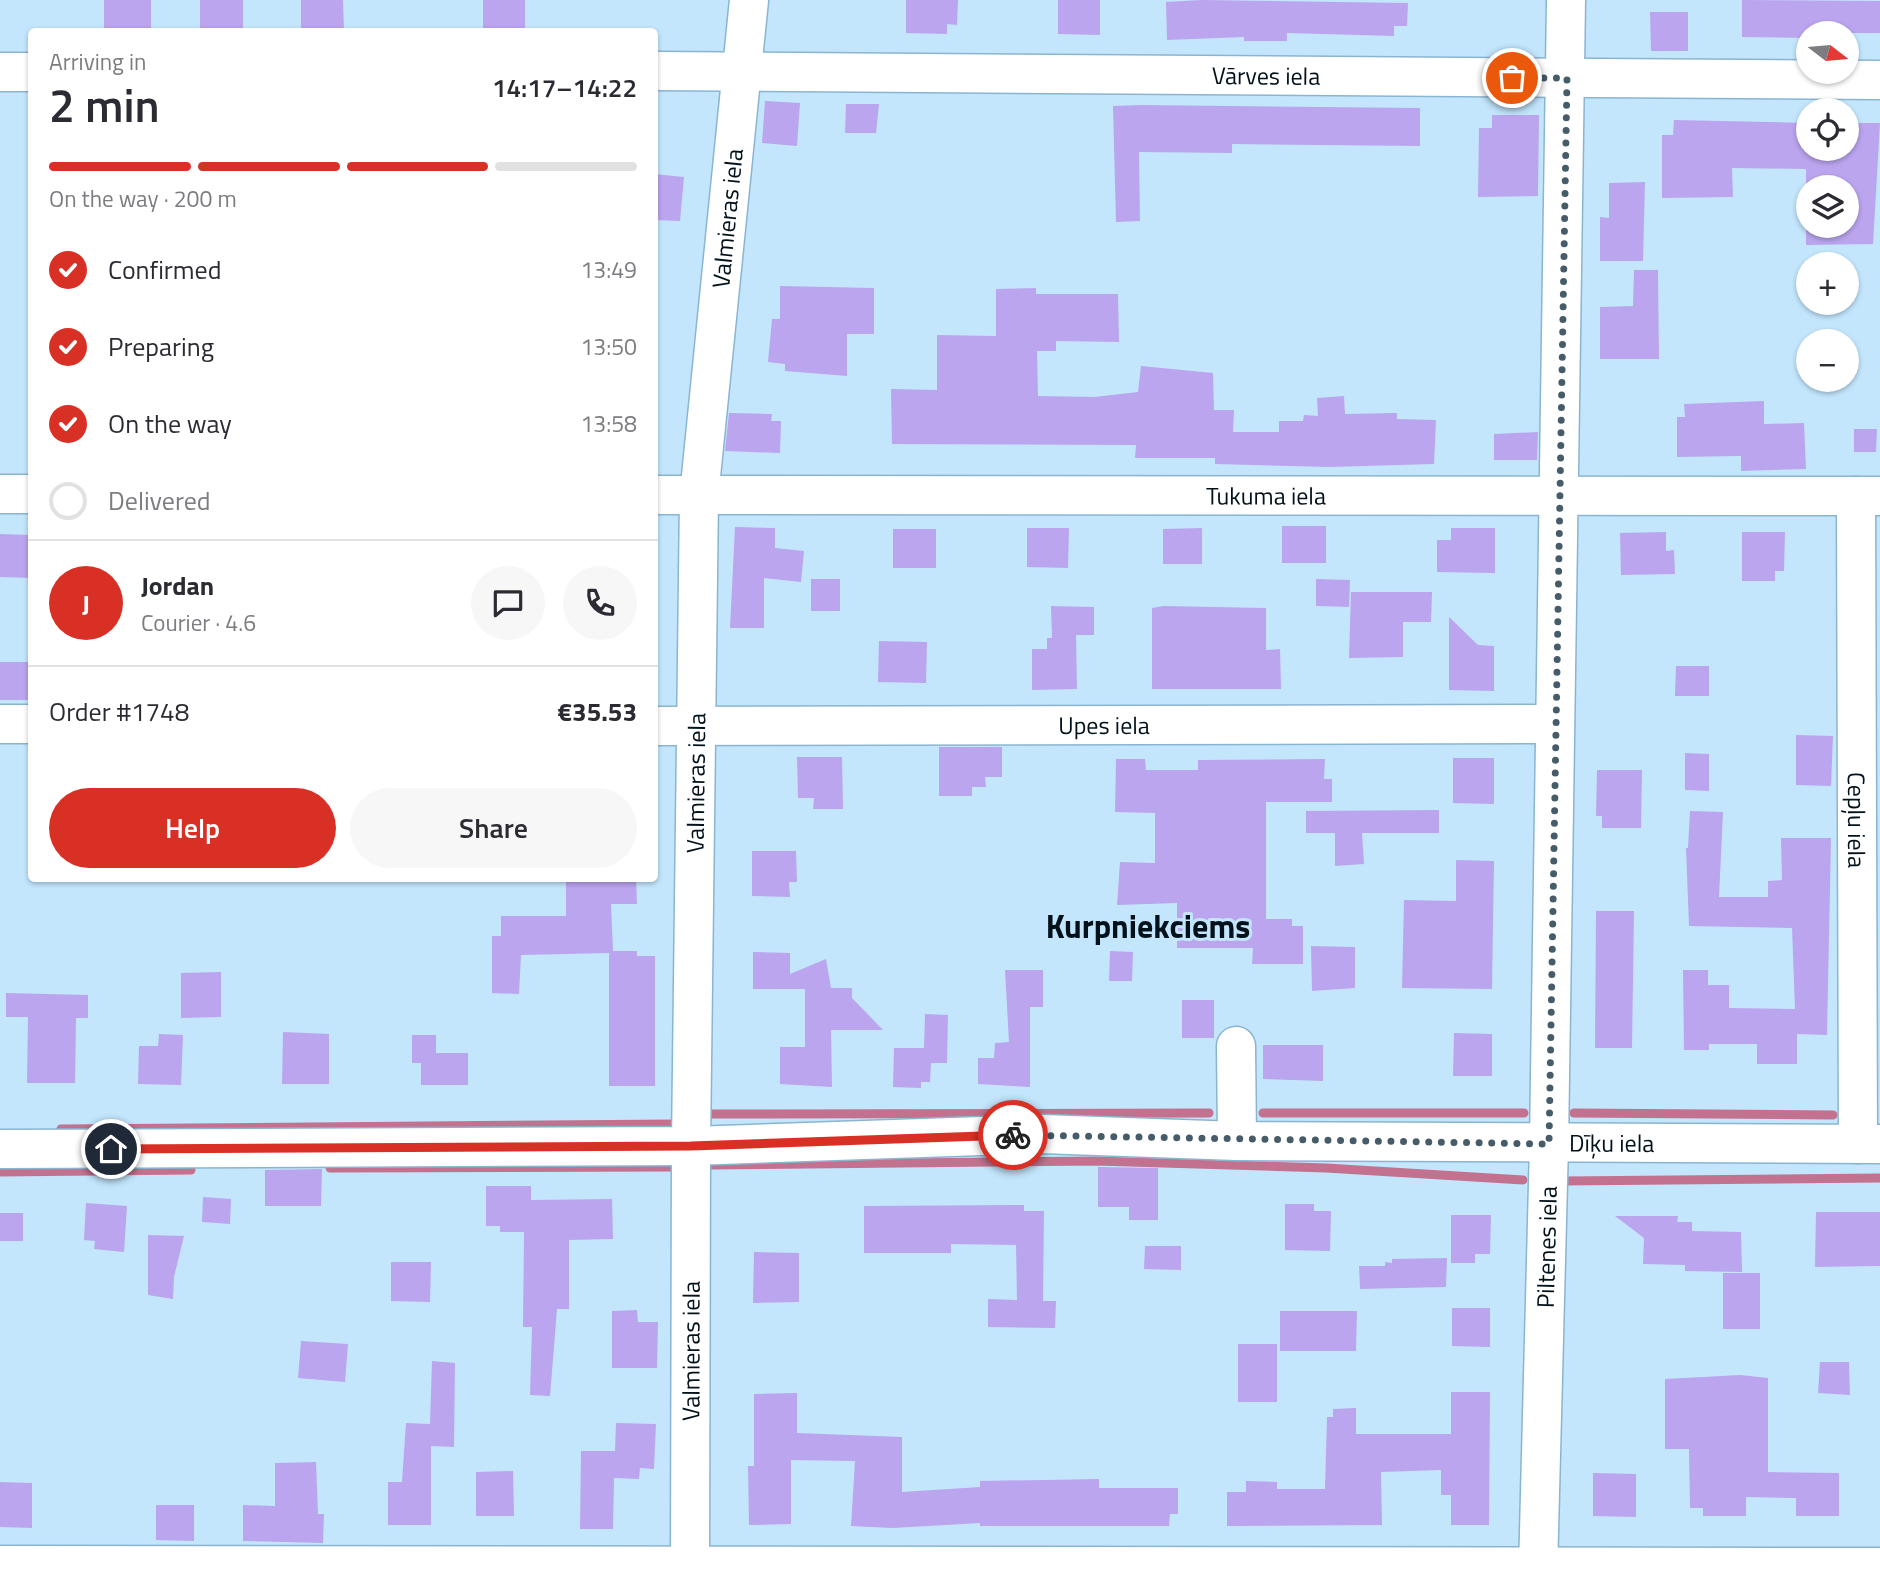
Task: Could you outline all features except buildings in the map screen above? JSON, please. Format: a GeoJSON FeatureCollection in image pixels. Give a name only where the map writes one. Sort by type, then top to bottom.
{"type":"FeatureCollection","features":[{"type":"Feature","properties":{"kind":"street","name":"Valmieras iela"},"geometry":{"type":"LineString","coordinates":[[690,1569],[691,1146],[699,496],[749,0]]}},
{"type":"Feature","properties":{"kind":"street","name":"Piltenes iela"},"geometry":{"type":"LineString","coordinates":[[1538,1568],[1549,1144],[1567,78],[1566,0]]}},
{"type":"Feature","properties":{"kind":"street","name":"Vārves iela"},"geometry":{"type":"LineString","coordinates":[[658,71],[1880,80]]}},
{"type":"Feature","properties":{"kind":"street"},"geometry":{"type":"LineString","coordinates":[[0,72],[28,72]]}},
{"type":"Feature","properties":{"kind":"street"},"geometry":{"type":"LineString","coordinates":[[0,494],[28,494]]}},
{"type":"Feature","properties":{"kind":"street","name":"Tukuma iela"},"geometry":{"type":"LineString","coordinates":[[658,495],[1868,496]]}},
{"type":"Feature","properties":{"kind":"street","name":"Cepļu iela"},"geometry":{"type":"LineString","coordinates":[[1868,496],[1869,1144]]}},
{"type":"Feature","properties":{"kind":"street"},"geometry":{"type":"LineString","coordinates":[[0,724],[28,724]]}},
{"type":"Feature","properties":{"kind":"street","name":"Upes iela"},"geometry":{"type":"LineString","coordinates":[[658,726],[1555,724]]}},
{"type":"Feature","properties":{"kind":"street"},"geometry":{"type":"LineString","coordinates":[[1236,1046],[1237,1140]]}},
{"type":"Feature","properties":{"kind":"street","name":"Dīķu iela"},"geometry":{"type":"LineString","coordinates":[[0,1149],[691,1146],[1042,1134],[1237,1140],[1549,1144],[1869,1144]]}},
{"type":"Feature","properties":{"kind":"street"},"geometry":{"type":"LineString","coordinates":[[0,1564],[690,1569],[1880,1567]]}},
{"type":"Feature","properties":{"kind":"waterway"},"geometry":{"type":"LineString","coordinates":[[708,1114],[1209,1113]]}},
{"type":"Feature","properties":{"kind":"waterway"},"geometry":{"type":"LineString","coordinates":[[1263,1113],[1524,1113]]}},
{"type":"Feature","properties":{"kind":"waterway"},"geometry":{"type":"LineString","coordinates":[[1574,1113],[1833,1115]]}},
{"type":"Feature","properties":{"kind":"waterway"},"geometry":{"type":"LineString","coordinates":[[61,1129],[675,1124]]}},
{"type":"Feature","properties":{"kind":"waterway"},"geometry":{"type":"LineString","coordinates":[[709,1165],[1096,1161],[1326,1168],[1523,1180]]}},
{"type":"Feature","properties":{"kind":"waterway"},"geometry":{"type":"LineString","coordinates":[[330,1168],[672,1167]]}},
{"type":"Feature","properties":{"kind":"waterway"},"geometry":{"type":"LineString","coordinates":[[0,1172],[191,1170]]}},
{"type":"Feature","properties":{"kind":"waterway"},"geometry":{"type":"LineString","coordinates":[[1564,1181],[1880,1178]]}},
{"type":"Feature","properties":{"kind":"way so far"},"geometry":{"type":"LineString","coordinates":[[1013,1135],[1549,1144],[1567,78],[1512,78]]}},
{"type":"Feature","properties":{"kind":"district","name":"Kurpniekciems"},"geometry":{"type":"Point","coordinates":[1148,926]}},
{"type":"Feature","properties":{"kind":"route"},"geometry":{"type":"LineString","coordinates":[[111,1149],[691,1146],[1013,1135]]}}]}
